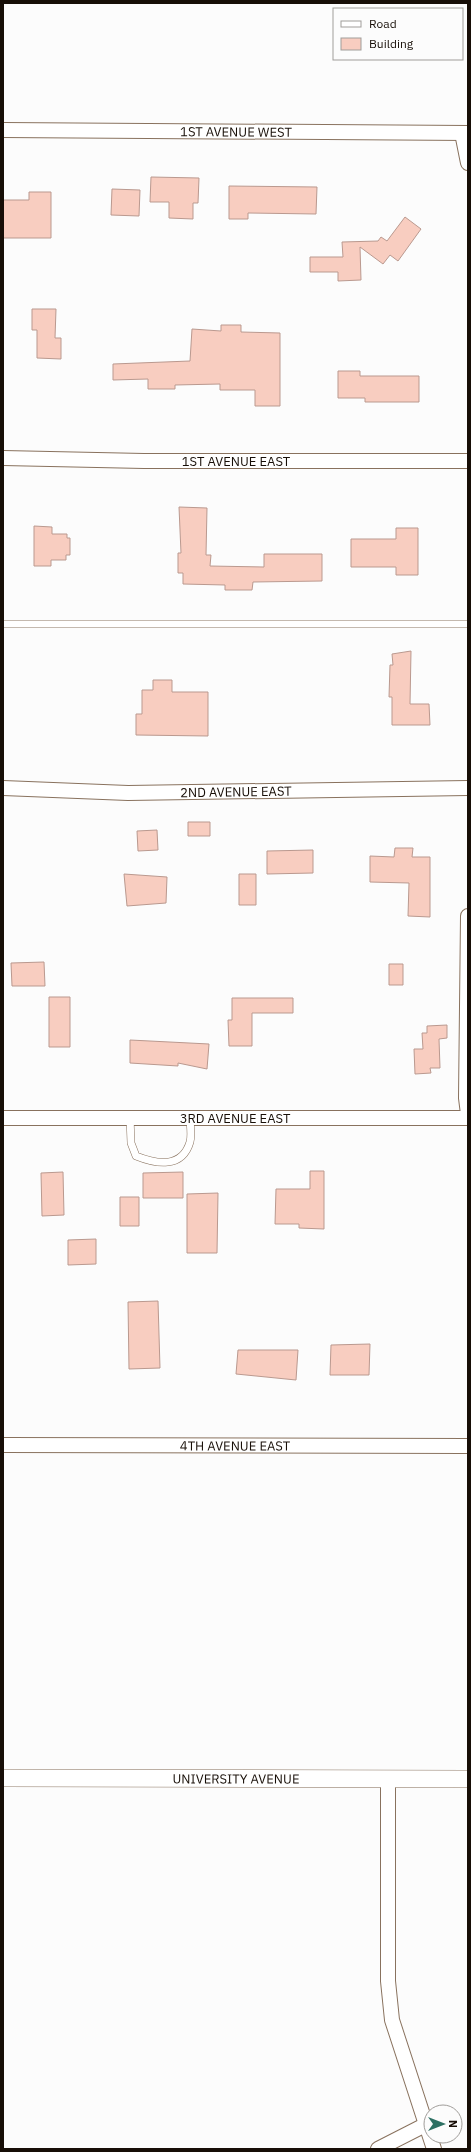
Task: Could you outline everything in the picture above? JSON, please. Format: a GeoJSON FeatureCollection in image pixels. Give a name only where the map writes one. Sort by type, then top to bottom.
{"type":"FeatureCollection","features":[{"type":"Feature","properties":{"kind":"street","name":"1ST AVENUE WEST"},"geometry":{"type":"LineString","coordinates":[[3,130],[465,133]]}},
{"type":"Feature","properties":{"kind":"street"},"geometry":{"type":"LineString","coordinates":[[465,133],[468,163]]}},
{"type":"Feature","properties":{"kind":"street","name":"1ST AVENUE EAST"},"geometry":{"type":"LineString","coordinates":[[3,458],[144,461],[468,461]]}},
{"type":"Feature","properties":{"kind":"street","name":"2ND AVENUE EAST"},"geometry":{"type":"LineString","coordinates":[[3,788],[128,793],[468,788]]}},
{"type":"Feature","properties":{"kind":"street"},"geometry":{"type":"LineString","coordinates":[[468,916],[466,1098],[468,1114]]}},
{"type":"Feature","properties":{"kind":"street","name":"3RD AVENUE EAST"},"geometry":{"type":"LineString","coordinates":[[3,1118],[468,1118]]}},
{"type":"Feature","properties":{"kind":"street","name":"4TH AVENUE EAST"},"geometry":{"type":"LineString","coordinates":[[3,1445],[468,1446]]}},
{"type":"Feature","properties":{"kind":"street","name":"UNIVERSITY AVENUE"},"geometry":{"type":"LineString","coordinates":[[3,1778],[468,1779]]}},
{"type":"Feature","properties":{"kind":"street"},"geometry":{"type":"LineString","coordinates":[[388,1780],[388,1981],[390,2004],[392,2020],[423,2112]]}},
{"type":"Feature","properties":{"kind":"street"},"geometry":{"type":"LineString","coordinates":[[378,2149],[423,2126]]}},
{"type":"Feature","properties":{"kind":"lane"},"geometry":{"type":"LineString","coordinates":[[3,624],[468,624]]}},
{"type":"Feature","properties":{"kind":"lane"},"geometry":{"type":"LineString","coordinates":[[130,1117],[131,1143],[136,1156],[154,1163],[168,1164],[184,1155],[190,1141],[190,1117]]}},
{"type":"Feature","properties":{"kind":"building"},"geometry":{"type":"Polygon","coordinates":[[[151,177],[199,178],[198,203],[193,203],[193,219],[169,218],[169,202],[150,202],[151,177]]]}},
{"type":"Feature","properties":{"kind":"building"},"geometry":{"type":"Polygon","coordinates":[[[229,186],[317,187],[316,214],[248,213],[248,219],[229,219],[229,186]]]}},
{"type":"Feature","properties":{"kind":"building"},"geometry":{"type":"Polygon","coordinates":[[[112,189],[140,190],[139,216],[111,215],[112,189]]]}},
{"type":"Feature","properties":{"kind":"building"},"geometry":{"type":"Polygon","coordinates":[[[29,192],[51,192],[51,238],[3,238],[3,200],[29,200],[29,192]]]}},
{"type":"Feature","properties":{"kind":"building"},"geometry":{"type":"Polygon","coordinates":[[[405,217],[421,229],[398,261],[390,255],[383,264],[360,247],[361,280],[338,281],[338,272],[310,272],[310,257],[343,257],[342,242],[378,241],[381,237],[387,241],[405,217]]]}},
{"type":"Feature","properties":{"kind":"building"},"geometry":{"type":"Polygon","coordinates":[[[32,309],[56,309],[55,338],[61,338],[61,359],[37,358],[37,330],[32,330],[32,309]]]}},
{"type":"Feature","properties":{"kind":"building"},"geometry":{"type":"Polygon","coordinates":[[[221,325],[241,325],[241,332],[280,333],[280,406],[255,406],[255,390],[220,390],[220,384],[175,385],[175,389],[148,389],[148,379],[113,380],[113,364],[190,361],[192,329],[221,331],[221,325]]]}},
{"type":"Feature","properties":{"kind":"building"},"geometry":{"type":"Polygon","coordinates":[[[338,371],[360,371],[360,376],[419,376],[419,402],[365,402],[365,398],[338,398],[338,371]]]}},
{"type":"Feature","properties":{"kind":"building"},"geometry":{"type":"Polygon","coordinates":[[[179,507],[207,508],[206,555],[211,555],[210,566],[264,567],[264,554],[322,554],[322,581],[253,582],[252,590],[225,590],[225,585],[183,584],[183,573],[178,573],[178,553],[181,553],[179,507]]]}},
{"type":"Feature","properties":{"kind":"building"},"geometry":{"type":"Polygon","coordinates":[[[34,526],[52,527],[52,534],[67,534],[67,538],[70,538],[70,555],[66,555],[66,560],[51,560],[51,566],[34,566],[34,526]]]}},
{"type":"Feature","properties":{"kind":"building"},"geometry":{"type":"Polygon","coordinates":[[[396,528],[418,528],[418,575],[396,575],[396,567],[351,567],[351,539],[396,539],[396,528]]]}},
{"type":"Feature","properties":{"kind":"building"},"geometry":{"type":"Polygon","coordinates":[[[411,651],[410,704],[429,704],[430,725],[392,725],[392,697],[389,697],[390,665],[393,665],[392,654],[411,651]]]}},
{"type":"Feature","properties":{"kind":"building"},"geometry":{"type":"Polygon","coordinates":[[[153,680],[172,680],[172,692],[208,692],[208,736],[136,735],[136,714],[142,714],[142,690],[153,690],[153,680]]]}},
{"type":"Feature","properties":{"kind":"building"},"geometry":{"type":"Polygon","coordinates":[[[188,822],[210,822],[210,836],[188,836],[188,822]]]}},
{"type":"Feature","properties":{"kind":"building"},"geometry":{"type":"Polygon","coordinates":[[[157,830],[158,850],[138,851],[137,831],[157,830]]]}},
{"type":"Feature","properties":{"kind":"building"},"geometry":{"type":"Polygon","coordinates":[[[395,848],[413,848],[412,857],[430,857],[430,917],[408,916],[409,883],[370,882],[370,856],[394,857],[395,848]]]}},
{"type":"Feature","properties":{"kind":"building"},"geometry":{"type":"Polygon","coordinates":[[[313,850],[313,873],[267,874],[267,851],[313,850]]]}},
{"type":"Feature","properties":{"kind":"building"},"geometry":{"type":"Polygon","coordinates":[[[124,874],[167,877],[166,903],[127,906],[124,874]]]}},
{"type":"Feature","properties":{"kind":"building"},"geometry":{"type":"Polygon","coordinates":[[[239,874],[256,874],[256,905],[239,905],[239,874]]]}},
{"type":"Feature","properties":{"kind":"building"},"geometry":{"type":"Polygon","coordinates":[[[44,962],[45,986],[12,986],[11,963],[44,962]]]}},
{"type":"Feature","properties":{"kind":"building"},"geometry":{"type":"Polygon","coordinates":[[[389,964],[403,964],[403,985],[389,985],[389,964]]]}},
{"type":"Feature","properties":{"kind":"building"},"geometry":{"type":"Polygon","coordinates":[[[49,997],[70,997],[70,1047],[49,1047],[49,997]]]}},
{"type":"Feature","properties":{"kind":"building"},"geometry":{"type":"Polygon","coordinates":[[[232,998],[293,998],[293,1013],[252,1013],[252,1046],[229,1046],[228,1020],[232,1020],[232,998]]]}},
{"type":"Feature","properties":{"kind":"building"},"geometry":{"type":"Polygon","coordinates":[[[447,1025],[447,1038],[439,1039],[440,1068],[430,1068],[431,1073],[415,1074],[414,1049],[423,1049],[422,1033],[427,1033],[427,1026],[447,1025]]]}},
{"type":"Feature","properties":{"kind":"building"},"geometry":{"type":"Polygon","coordinates":[[[130,1040],[209,1044],[207,1069],[178,1063],[178,1066],[130,1063],[130,1040]]]}},
{"type":"Feature","properties":{"kind":"building"},"geometry":{"type":"Polygon","coordinates":[[[310,1171],[324,1171],[324,1229],[299,1228],[299,1224],[275,1224],[276,1189],[310,1189],[310,1171]]]}},
{"type":"Feature","properties":{"kind":"building"},"geometry":{"type":"Polygon","coordinates":[[[63,1172],[64,1215],[42,1216],[41,1173],[63,1172]]]}},
{"type":"Feature","properties":{"kind":"building"},"geometry":{"type":"Polygon","coordinates":[[[183,1172],[183,1198],[143,1198],[143,1173],[183,1172]]]}},
{"type":"Feature","properties":{"kind":"building"},"geometry":{"type":"Polygon","coordinates":[[[218,1193],[217,1253],[187,1253],[187,1194],[218,1193]]]}},
{"type":"Feature","properties":{"kind":"building"},"geometry":{"type":"Polygon","coordinates":[[[120,1197],[139,1197],[139,1226],[120,1226],[120,1197]]]}},
{"type":"Feature","properties":{"kind":"building"},"geometry":{"type":"Polygon","coordinates":[[[96,1239],[96,1264],[68,1265],[68,1240],[96,1239]]]}},
{"type":"Feature","properties":{"kind":"building"},"geometry":{"type":"Polygon","coordinates":[[[158,1301],[160,1368],[129,1369],[128,1302],[158,1301]]]}},
{"type":"Feature","properties":{"kind":"building"},"geometry":{"type":"Polygon","coordinates":[[[370,1344],[369,1375],[330,1375],[331,1345],[370,1344]]]}},
{"type":"Feature","properties":{"kind":"building"},"geometry":{"type":"Polygon","coordinates":[[[238,1350],[298,1350],[296,1380],[236,1374],[238,1350]]]}}]}
